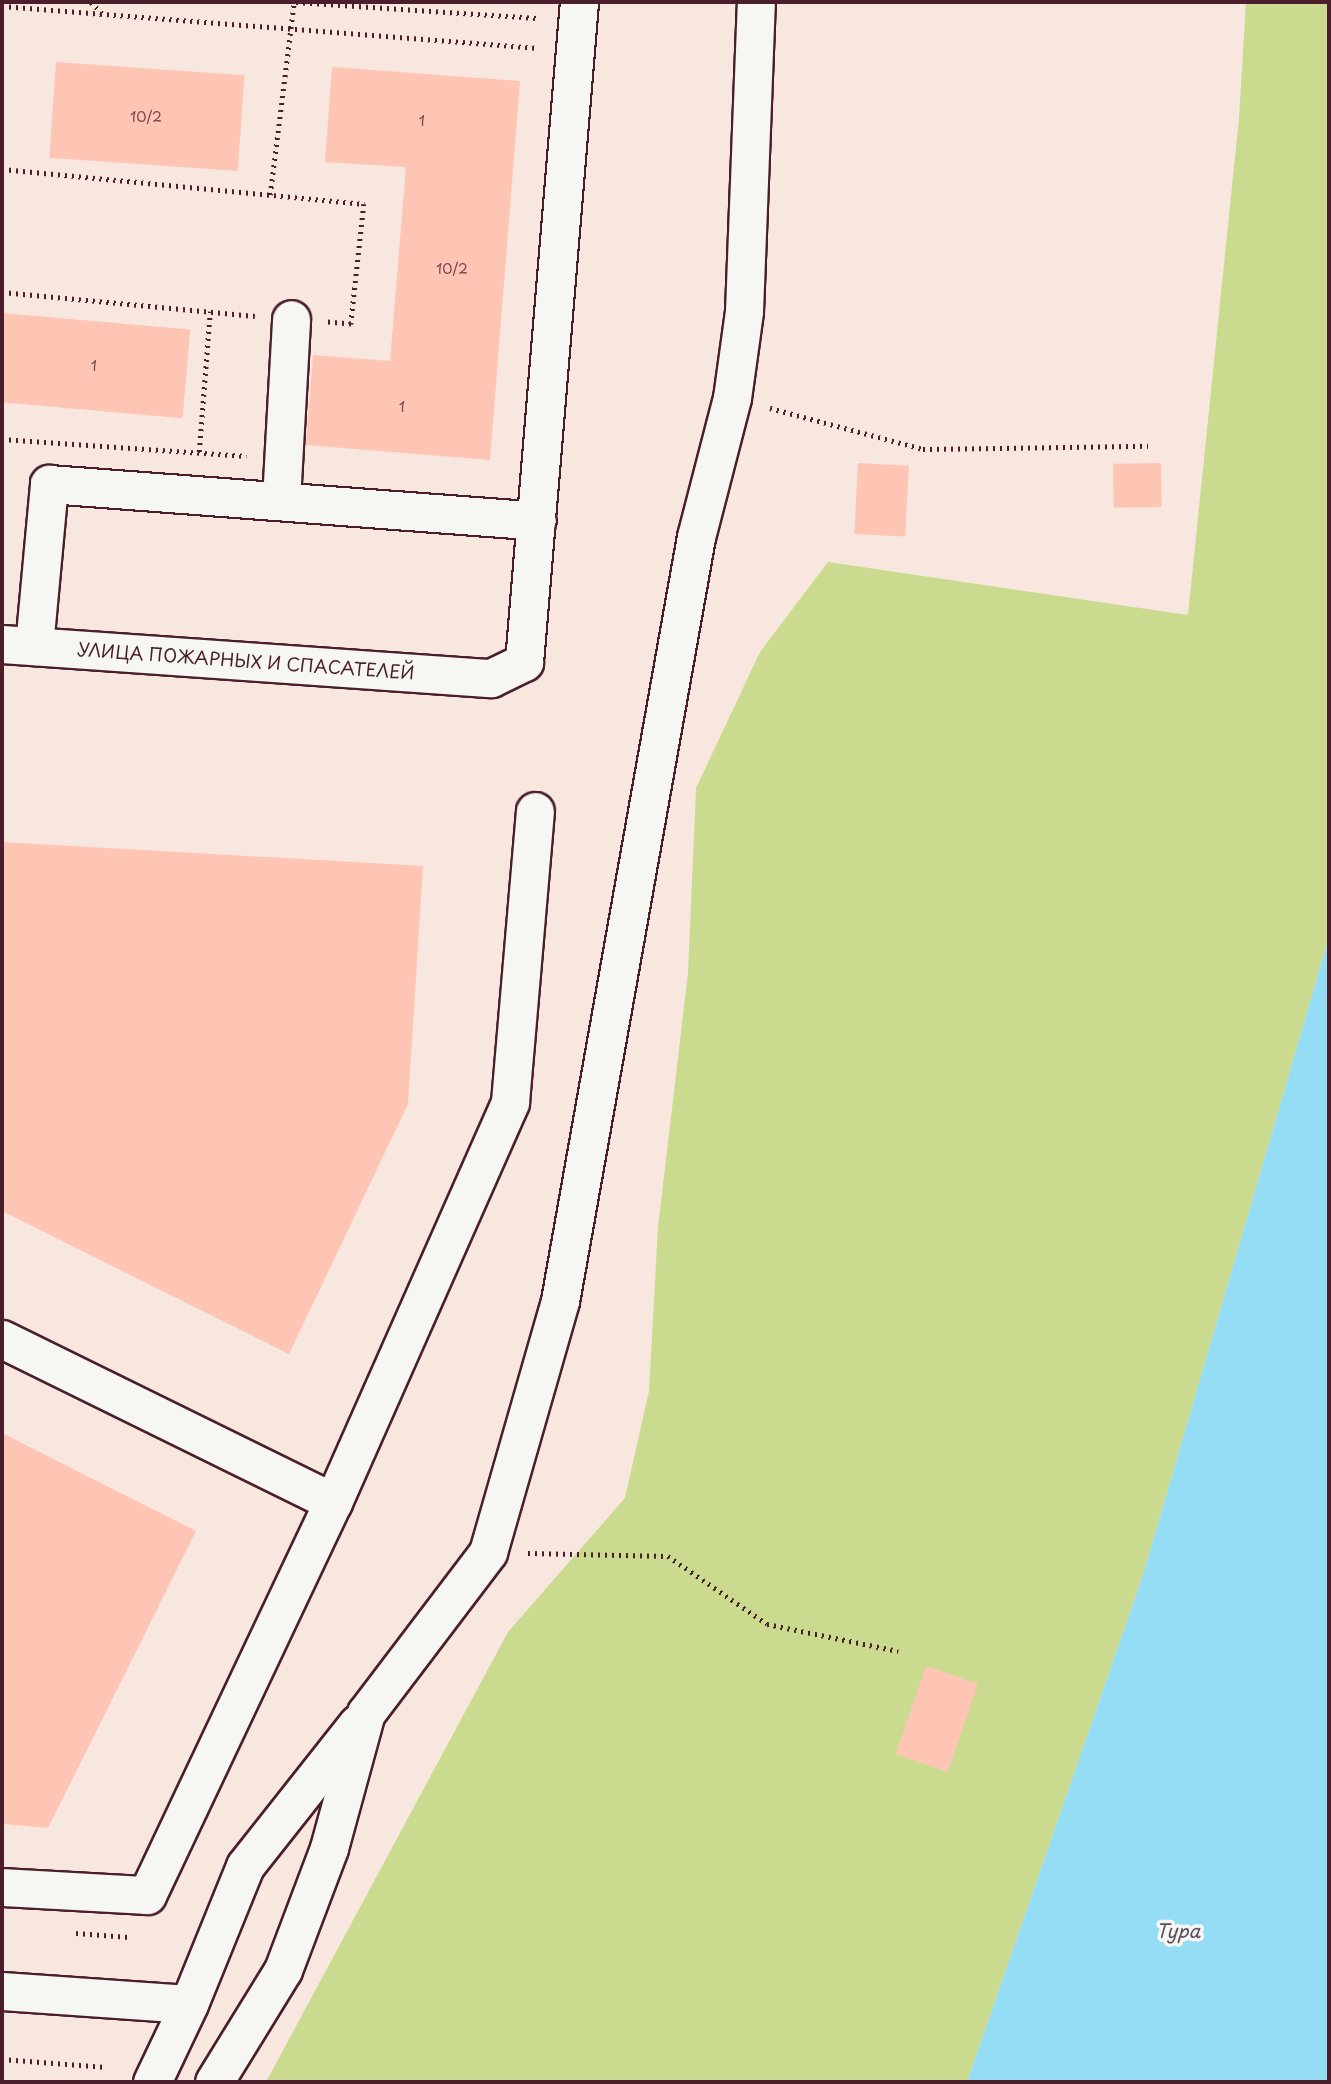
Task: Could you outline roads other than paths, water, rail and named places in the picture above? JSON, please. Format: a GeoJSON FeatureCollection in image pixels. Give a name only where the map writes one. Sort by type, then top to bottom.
{"type":"FeatureCollection","features":[{"type":"Feature","properties":{"kind":"street"},"geometry":{"type":"LineString","coordinates":[[18,645],[49,484],[537,521],[579,2]]}},
{"type":"Feature","properties":{"kind":"street"},"geometry":{"type":"LineString","coordinates":[[152,2082],[189,2004],[245,1866],[488,1552],[560,1301],[696,537],[732,398],[744,311],[756,2]]}},
{"type":"Feature","properties":{"kind":"street"},"geometry":{"type":"LineString","coordinates":[[281,500],[291,319]]}},
{"type":"Feature","properties":{"kind":"street","name":"УЛИЦА ПОЖАРНЫХ И СПАСАТЕЛЕЙ"},"geometry":{"type":"LineString","coordinates":[[18,645],[491,678],[524,662],[537,521]]}},
{"type":"Feature","properties":{"kind":"street"},"geometry":{"type":"LineString","coordinates":[[2,1887],[146,1895],[333,1502],[510,1102],[535,811]]}},
{"type":"Feature","properties":{"kind":"street"},"geometry":{"type":"LineString","coordinates":[[2,1339],[333,1502]]}},
{"type":"Feature","properties":{"kind":"street"},"geometry":{"type":"LineString","coordinates":[[214,2082],[283,1970],[329,1848],[366,1713]]}},
{"type":"Feature","properties":{"kind":"street"},"geometry":{"type":"LineString","coordinates":[[2,1991],[189,2004]]}},
{"type":"Feature","properties":{"kind":"water","name":"Тура"},"geometry":{"type":"Polygon","coordinates":[[[1329,937],[1329,2082],[967,2082],[1143,1575],[1329,937]]]}}]}
